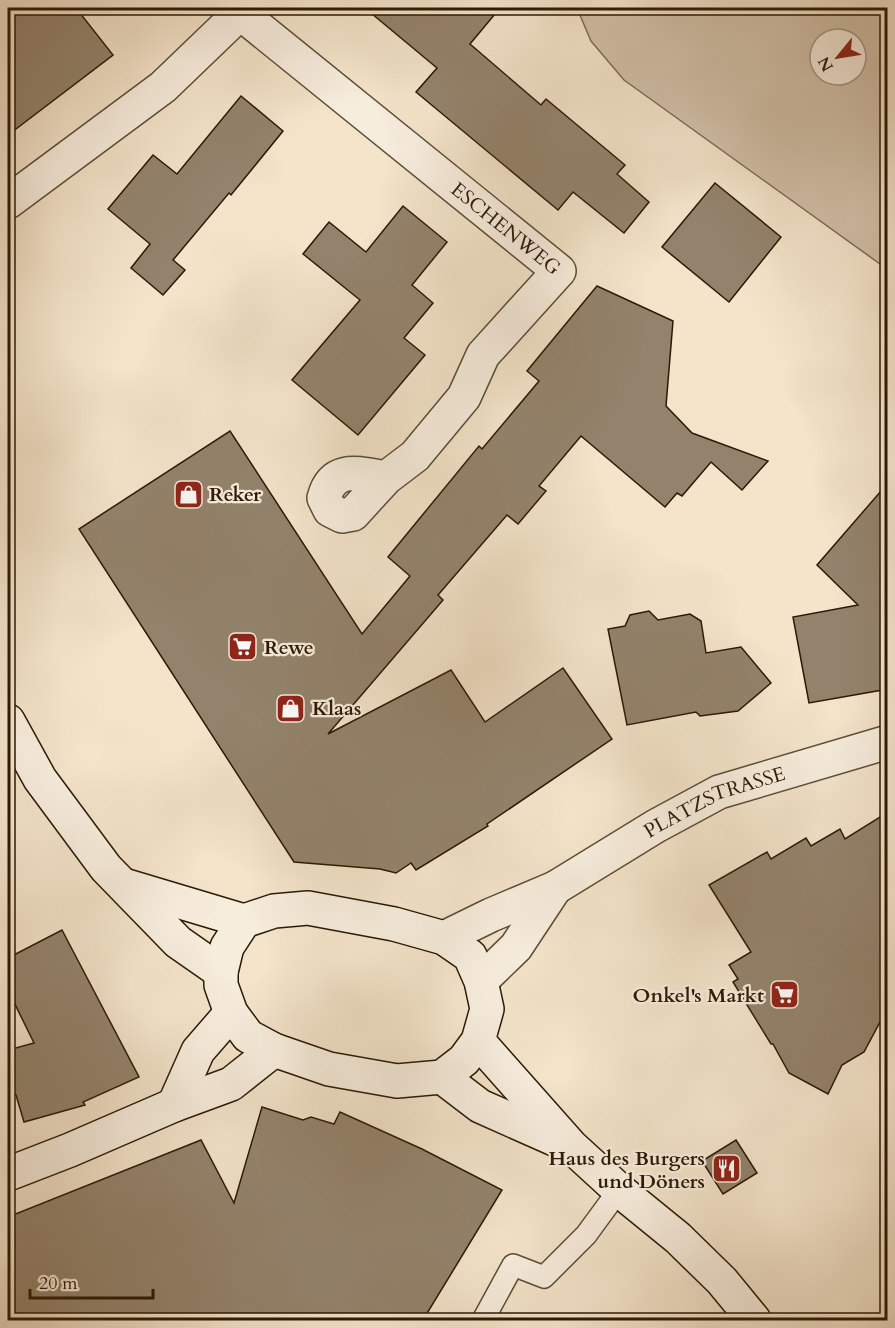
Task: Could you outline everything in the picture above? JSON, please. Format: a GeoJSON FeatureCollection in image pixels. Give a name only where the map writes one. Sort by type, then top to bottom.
{"type":"FeatureCollection","features":[{"type":"Feature","properties":{"kind":"main road","name":"ESCHENWEG"},"geometry":{"type":"LineString","coordinates":[[8,202],[163,87],[237,10],[559,271],[483,355],[464,398],[415,456],[386,478]]}},
{"type":"Feature","properties":{"kind":"main road"},"geometry":{"type":"LineString","coordinates":[[8,721],[40,779],[106,868],[178,942],[221,972]]}},
{"type":"Feature","properties":{"kind":"main road","name":"PLATZSTRASSE"},"geometry":{"type":"LineString","coordinates":[[444,938],[555,888],[656,826],[719,792],[888,742]]}},
{"type":"Feature","properties":{"kind":"main road"},"geometry":{"type":"LineString","coordinates":[[122,884],[244,921],[274,911],[308,908],[394,924],[444,938],[470,956],[481,981],[487,1009],[478,1041],[464,1060],[442,1077],[397,1081],[329,1069],[273,1050],[248,1036],[231,1013],[221,985],[221,972],[227,947],[244,921]]}},
{"type":"Feature","properties":{"kind":"main road","name":"PLATZSTRASSE"},"geometry":{"type":"LineString","coordinates":[[481,981],[516,947],[555,888]]}},
{"type":"Feature","properties":{"kind":"main road"},"geometry":{"type":"LineString","coordinates":[[174,1106],[198,1051],[231,1013]]}},
{"type":"Feature","properties":{"kind":"main road"},"geometry":{"type":"LineString","coordinates":[[478,1041],[571,1146],[619,1190],[678,1238],[722,1281],[754,1320]]}},
{"type":"Feature","properties":{"kind":"main road"},"geometry":{"type":"LineString","coordinates":[[8,1174],[231,1084],[273,1050]]}},
{"type":"Feature","properties":{"kind":"main road"},"geometry":{"type":"LineString","coordinates":[[442,1077],[480,1106],[571,1146]]}},
{"type":"Feature","properties":{"kind":"lane"},"geometry":{"type":"LineString","coordinates":[[483,1320],[513,1264],[544,1277],[586,1235],[619,1190]]}},
{"type":"Feature","properties":{"kind":"shaded area"},"geometry":{"type":"Polygon","coordinates":[[[577,8],[887,8],[887,269],[624,80],[591,41],[577,8]]]}},
{"type":"Feature","properties":{"kind":"building"},"geometry":{"type":"Polygon","coordinates":[[[8,8],[76,8],[113,55],[8,135],[8,8]]]}},
{"type":"Feature","properties":{"kind":"building"},"geometry":{"type":"Polygon","coordinates":[[[365,8],[500,8],[470,44],[541,105],[546,99],[625,165],[617,174],[649,202],[624,233],[573,192],[558,210],[416,92],[437,68],[365,8]]]}},
{"type":"Feature","properties":{"kind":"building"},"geometry":{"type":"Polygon","coordinates":[[[241,96],[283,131],[231,195],[229,193],[173,260],[185,270],[163,295],[131,268],[150,244],[108,209],[153,155],[177,174],[241,96]]]}},
{"type":"Feature","properties":{"kind":"building"},"geometry":{"type":"Polygon","coordinates":[[[715,183],[781,237],[729,302],[662,247],[715,183]]]}},
{"type":"Feature","properties":{"kind":"building"},"geometry":{"type":"Polygon","coordinates":[[[403,206],[447,242],[412,285],[433,303],[404,338],[425,355],[358,435],[292,380],[360,300],[303,254],[329,222],[366,252],[403,206]]]}},
{"type":"Feature","properties":{"kind":"building"},"geometry":{"type":"Polygon","coordinates":[[[597,286],[673,321],[666,406],[692,433],[768,461],[742,490],[711,462],[682,496],[677,493],[665,507],[581,436],[539,486],[546,491],[518,524],[507,515],[438,595],[443,600],[328,734],[451,670],[485,722],[563,668],[612,739],[487,824],[488,826],[416,870],[411,863],[396,873],[380,869],[294,862],[79,529],[230,431],[362,634],[410,576],[388,557],[479,446],[482,449],[539,381],[527,371],[597,286]]]}},
{"type":"Feature","properties":{"kind":"building"},"geometry":{"type":"Polygon","coordinates":[[[888,483],[888,689],[809,703],[793,617],[858,605],[817,565],[888,483]]]}},
{"type":"Feature","properties":{"kind":"building"},"geometry":{"type":"Polygon","coordinates":[[[649,611],[658,620],[690,614],[701,621],[706,653],[741,647],[771,683],[738,711],[700,716],[696,712],[627,725],[608,629],[625,626],[630,615],[649,611]]]}},
{"type":"Feature","properties":{"kind":"building"},"geometry":{"type":"Polygon","coordinates":[[[888,812],[888,1007],[864,1052],[842,1065],[828,1094],[789,1073],[733,982],[738,979],[729,965],[751,952],[709,885],[767,852],[771,859],[806,838],[811,846],[840,829],[845,839],[888,812]]]}},
{"type":"Feature","properties":{"kind":"building"},"geometry":{"type":"Polygon","coordinates":[[[62,930],[139,1077],[83,1102],[85,1105],[24,1122],[16,1095],[8,1097],[8,1050],[34,1043],[8,990],[8,958],[62,930]]]}},
{"type":"Feature","properties":{"kind":"building"},"geometry":{"type":"Polygon","coordinates":[[[262,1107],[303,1120],[311,1117],[334,1124],[340,1112],[422,1149],[502,1190],[423,1320],[8,1320],[8,1217],[201,1140],[234,1203],[262,1107]]]}},
{"type":"Feature","properties":{"kind":"building"},"geometry":{"type":"Polygon","coordinates":[[[736,1140],[757,1173],[723,1194],[702,1161],[736,1140]]]}},
{"type":"Feature","properties":{"kind":"place","name":"Reker"},"geometry":{"type":"Point","coordinates":[188,494]}},
{"type":"Feature","properties":{"kind":"place","name":"Rewe"},"geometry":{"type":"Point","coordinates":[243,647]}},
{"type":"Feature","properties":{"kind":"place","name":"Klaas"},"geometry":{"type":"Point","coordinates":[291,708]}},
{"type":"Feature","properties":{"kind":"place","name":"Onkel's Markt"},"geometry":{"type":"Point","coordinates":[785,995]}},
{"type":"Feature","properties":{"kind":"place","name":"Haus des Burgers und Döners"},"geometry":{"type":"Point","coordinates":[726,1169]}}]}
